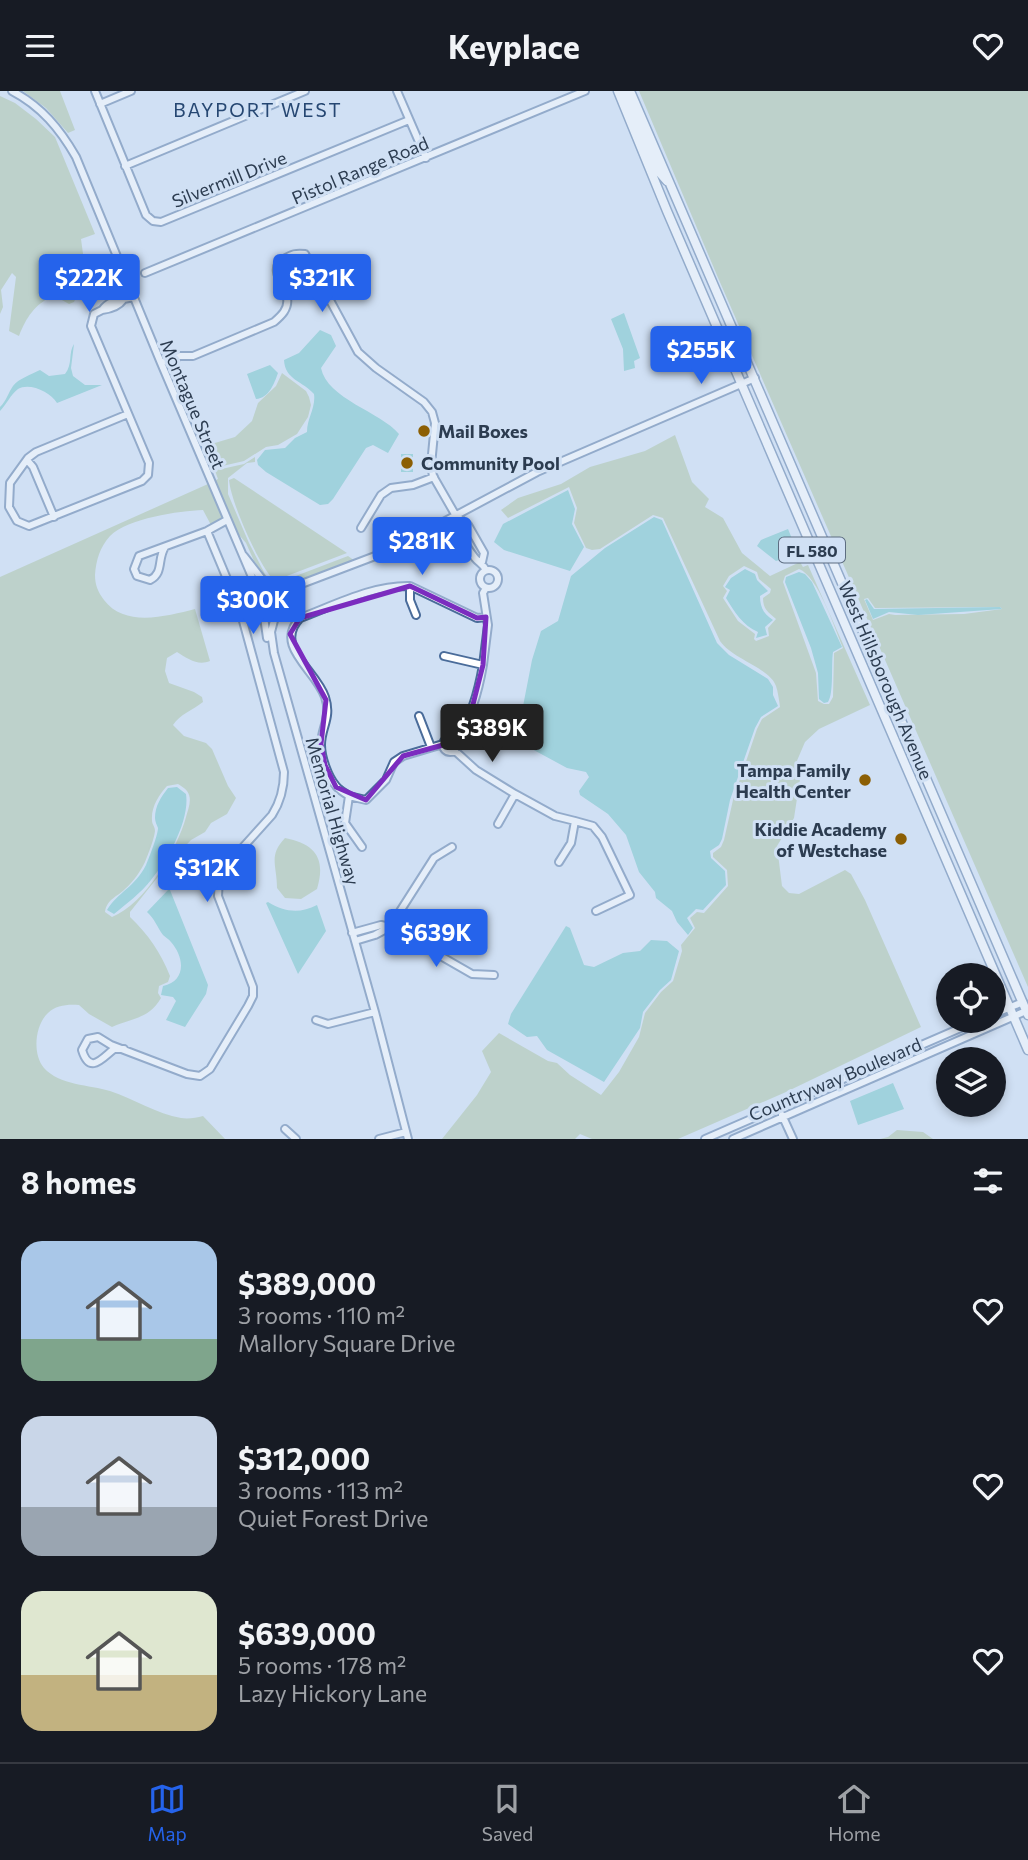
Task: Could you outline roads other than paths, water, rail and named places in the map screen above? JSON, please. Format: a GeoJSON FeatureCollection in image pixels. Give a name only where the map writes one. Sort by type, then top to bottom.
{"type":"FeatureCollection","features":[{"type":"Feature","properties":{"kind":"main road","name":"West Hillsborough Avenue"},"geometry":{"type":"LineString","coordinates":[[618,91],[667,211],[1028,1050]]}},
{"type":"Feature","properties":{"kind":"main road"},"geometry":{"type":"LineString","coordinates":[[624,91],[660,173],[674,188]]}},
{"type":"Feature","properties":{"kind":"main road","name":"West Hillsborough Avenue"},"geometry":{"type":"LineString","coordinates":[[630,91],[1026,1009]]}},
{"type":"Feature","properties":{"kind":"street","name":"Montague Street"},"geometry":{"type":"LineString","coordinates":[[12,91],[44,113],[63,134],[76,157],[160,363],[243,554],[258,595],[257,603],[263,610]]}},
{"type":"Feature","properties":{"kind":"street","name":"Silvermill Drive"},"geometry":{"type":"LineString","coordinates":[[95,91],[146,215],[153,221],[161,222],[409,120]]}},
{"type":"Feature","properties":{"kind":"street"},"geometry":{"type":"LineString","coordinates":[[100,104],[131,91]]}},
{"type":"Feature","properties":{"kind":"street"},"geometry":{"type":"LineString","coordinates":[[125,166],[305,91]]}},
{"type":"Feature","properties":{"kind":"street"},"geometry":{"type":"LineString","coordinates":[[397,91],[426,158]]}},
{"type":"Feature","properties":{"kind":"street","name":"Pistol Range Road"},"geometry":{"type":"LineString","coordinates":[[145,273],[585,91]]}},
{"type":"Feature","properties":{"kind":"street"},"geometry":{"type":"LineString","coordinates":[[160,363],[180,356],[193,356],[274,322],[287,307],[287,298],[277,276],[277,265],[279,261],[295,253],[305,254],[358,352],[424,402],[432,412],[435,423],[431,465],[434,477],[456,516],[468,525],[484,553],[482,562],[486,570]]}},
{"type":"Feature","properties":{"kind":"street"},"geometry":{"type":"LineString","coordinates":[[128,414],[36,452],[27,460],[10,483],[9,512],[17,521],[29,527],[146,479],[149,463],[91,326],[94,314],[106,304],[133,296]]}},
{"type":"Feature","properties":{"kind":"street"},"geometry":{"type":"LineString","coordinates":[[258,595],[262,589],[278,589],[304,583],[391,550],[537,472],[755,378]]}},
{"type":"Feature","properties":{"kind":"street"},"geometry":{"type":"LineString","coordinates":[[27,460],[33,467],[54,517]]}},
{"type":"Feature","properties":{"kind":"street"},"geometry":{"type":"LineString","coordinates":[[361,528],[381,495],[391,488],[413,485],[434,477]]}},
{"type":"Feature","properties":{"kind":"street"},"geometry":{"type":"LineString","coordinates":[[165,547],[161,553],[160,572],[156,577],[150,580],[137,576],[134,569],[139,556],[207,531],[227,520]]}},
{"type":"Feature","properties":{"kind":"street"},"geometry":{"type":"LineString","coordinates":[[124,1049],[114,1049],[99,1063],[93,1063],[83,1056],[82,1050],[83,1044],[92,1037],[124,1049],[187,1074],[194,1076],[205,1073],[253,996],[252,980],[217,888],[222,872],[278,806],[284,772],[240,610],[207,531]]}},
{"type":"Feature","properties":{"kind":"street","name":"Montague Street"},"geometry":{"type":"LineString","coordinates":[[243,554],[269,587]]}},
{"type":"Feature","properties":{"kind":"street"},"geometry":{"type":"LineString","coordinates":[[486,570],[492,571],[498,577],[497,583],[492,588],[486,588],[480,583],[480,575],[486,570]]}},
{"type":"Feature","properties":{"kind":"street"},"geometry":{"type":"LineString","coordinates":[[263,610],[269,612],[277,609],[284,597],[304,583]]}},
{"type":"Feature","properties":{"kind":"street"},"geometry":{"type":"LineString","coordinates":[[455,741],[447,739],[443,744],[403,756],[394,762],[386,781],[366,800],[349,796],[336,787],[325,765],[321,744],[329,711],[322,688],[291,644],[293,626],[300,618],[396,586],[410,586],[477,618],[486,617]]}},
{"type":"Feature","properties":{"kind":"street"},"geometry":{"type":"LineString","coordinates":[[410,586],[416,615]]}},
{"type":"Feature","properties":{"kind":"street"},"geometry":{"type":"LineString","coordinates":[[454,750],[455,741],[469,720],[484,665],[488,625],[483,593],[486,588]]}},
{"type":"Feature","properties":{"kind":"street"},"geometry":{"type":"LineString","coordinates":[[411,600],[425,593]]}},
{"type":"Feature","properties":{"kind":"street","name":"Memorial Highway"},"geometry":{"type":"LineString","coordinates":[[277,609],[271,632],[274,653],[407,1135]]}},
{"type":"Feature","properties":{"kind":"street","name":"Memorial Highway"},"geometry":{"type":"LineString","coordinates":[[263,610],[268,641],[274,653]]}},
{"type":"Feature","properties":{"kind":"street"},"geometry":{"type":"LineString","coordinates":[[444,656],[484,665]]}},
{"type":"Feature","properties":{"kind":"street"},"geometry":{"type":"LineString","coordinates":[[419,716],[431,747]]}},
{"type":"Feature","properties":{"kind":"street"},"geometry":{"type":"LineString","coordinates":[[443,744],[447,751],[454,750]]}},
{"type":"Feature","properties":{"kind":"street"},"geometry":{"type":"LineString","coordinates":[[454,750],[476,770],[555,816],[593,826],[602,837],[630,895],[596,911]]}},
{"type":"Feature","properties":{"kind":"street"},"geometry":{"type":"LineString","coordinates":[[498,824],[516,793]]}},
{"type":"Feature","properties":{"kind":"street"},"geometry":{"type":"LineString","coordinates":[[349,796],[345,823],[362,847]]}},
{"type":"Feature","properties":{"kind":"street"},"geometry":{"type":"LineString","coordinates":[[559,862],[571,843],[575,821]]}},
{"type":"Feature","properties":{"kind":"street"},"geometry":{"type":"LineString","coordinates":[[355,941],[390,927],[433,858],[452,847]]}},
{"type":"Feature","properties":{"kind":"street"},"geometry":{"type":"LineString","coordinates":[[352,933],[381,925],[390,927],[472,974],[494,975]]}},
{"type":"Feature","properties":{"kind":"street","name":"Countryway Boulevard"},"geometry":{"type":"LineString","coordinates":[[1006,1013],[1026,1009]]}},
{"type":"Feature","properties":{"kind":"street"},"geometry":{"type":"LineString","coordinates":[[316,1020],[328,1024],[374,1012]]}},
{"type":"Feature","properties":{"kind":"street","name":"Countryway Boulevard"},"geometry":{"type":"LineString","coordinates":[[733,1139],[1012,1012]]}},
{"type":"Feature","properties":{"kind":"street","name":"Countryway Boulevard"},"geometry":{"type":"LineString","coordinates":[[705,1139],[949,1033]]}},
{"type":"Feature","properties":{"kind":"street"},"geometry":{"type":"LineString","coordinates":[[779,1108],[793,1139]]}},
{"type":"Feature","properties":{"kind":"street"},"geometry":{"type":"LineString","coordinates":[[285,1129],[296,1139]]}},
{"type":"Feature","properties":{"kind":"street"},"geometry":{"type":"LineString","coordinates":[[379,1139],[407,1135]]}},
{"type":"Feature","properties":{"kind":"place","name":"Mail Boxes"},"geometry":{"type":"Point","coordinates":[424,431]}},
{"type":"Feature","properties":{"kind":"place","name":"Community Pool"},"geometry":{"type":"Point","coordinates":[407,463]}},
{"type":"Feature","properties":{"kind":"place","name":"Tampa Family Health Center"},"geometry":{"type":"Point","coordinates":[865,780]}},
{"type":"Feature","properties":{"kind":"place","name":"Kiddie Academy of Westchase"},"geometry":{"type":"Point","coordinates":[901,839]}},
{"type":"Feature","properties":{"kind":"district","name":"BAYPORT WEST"},"geometry":{"type":"Point","coordinates":[258,109]}}]}
